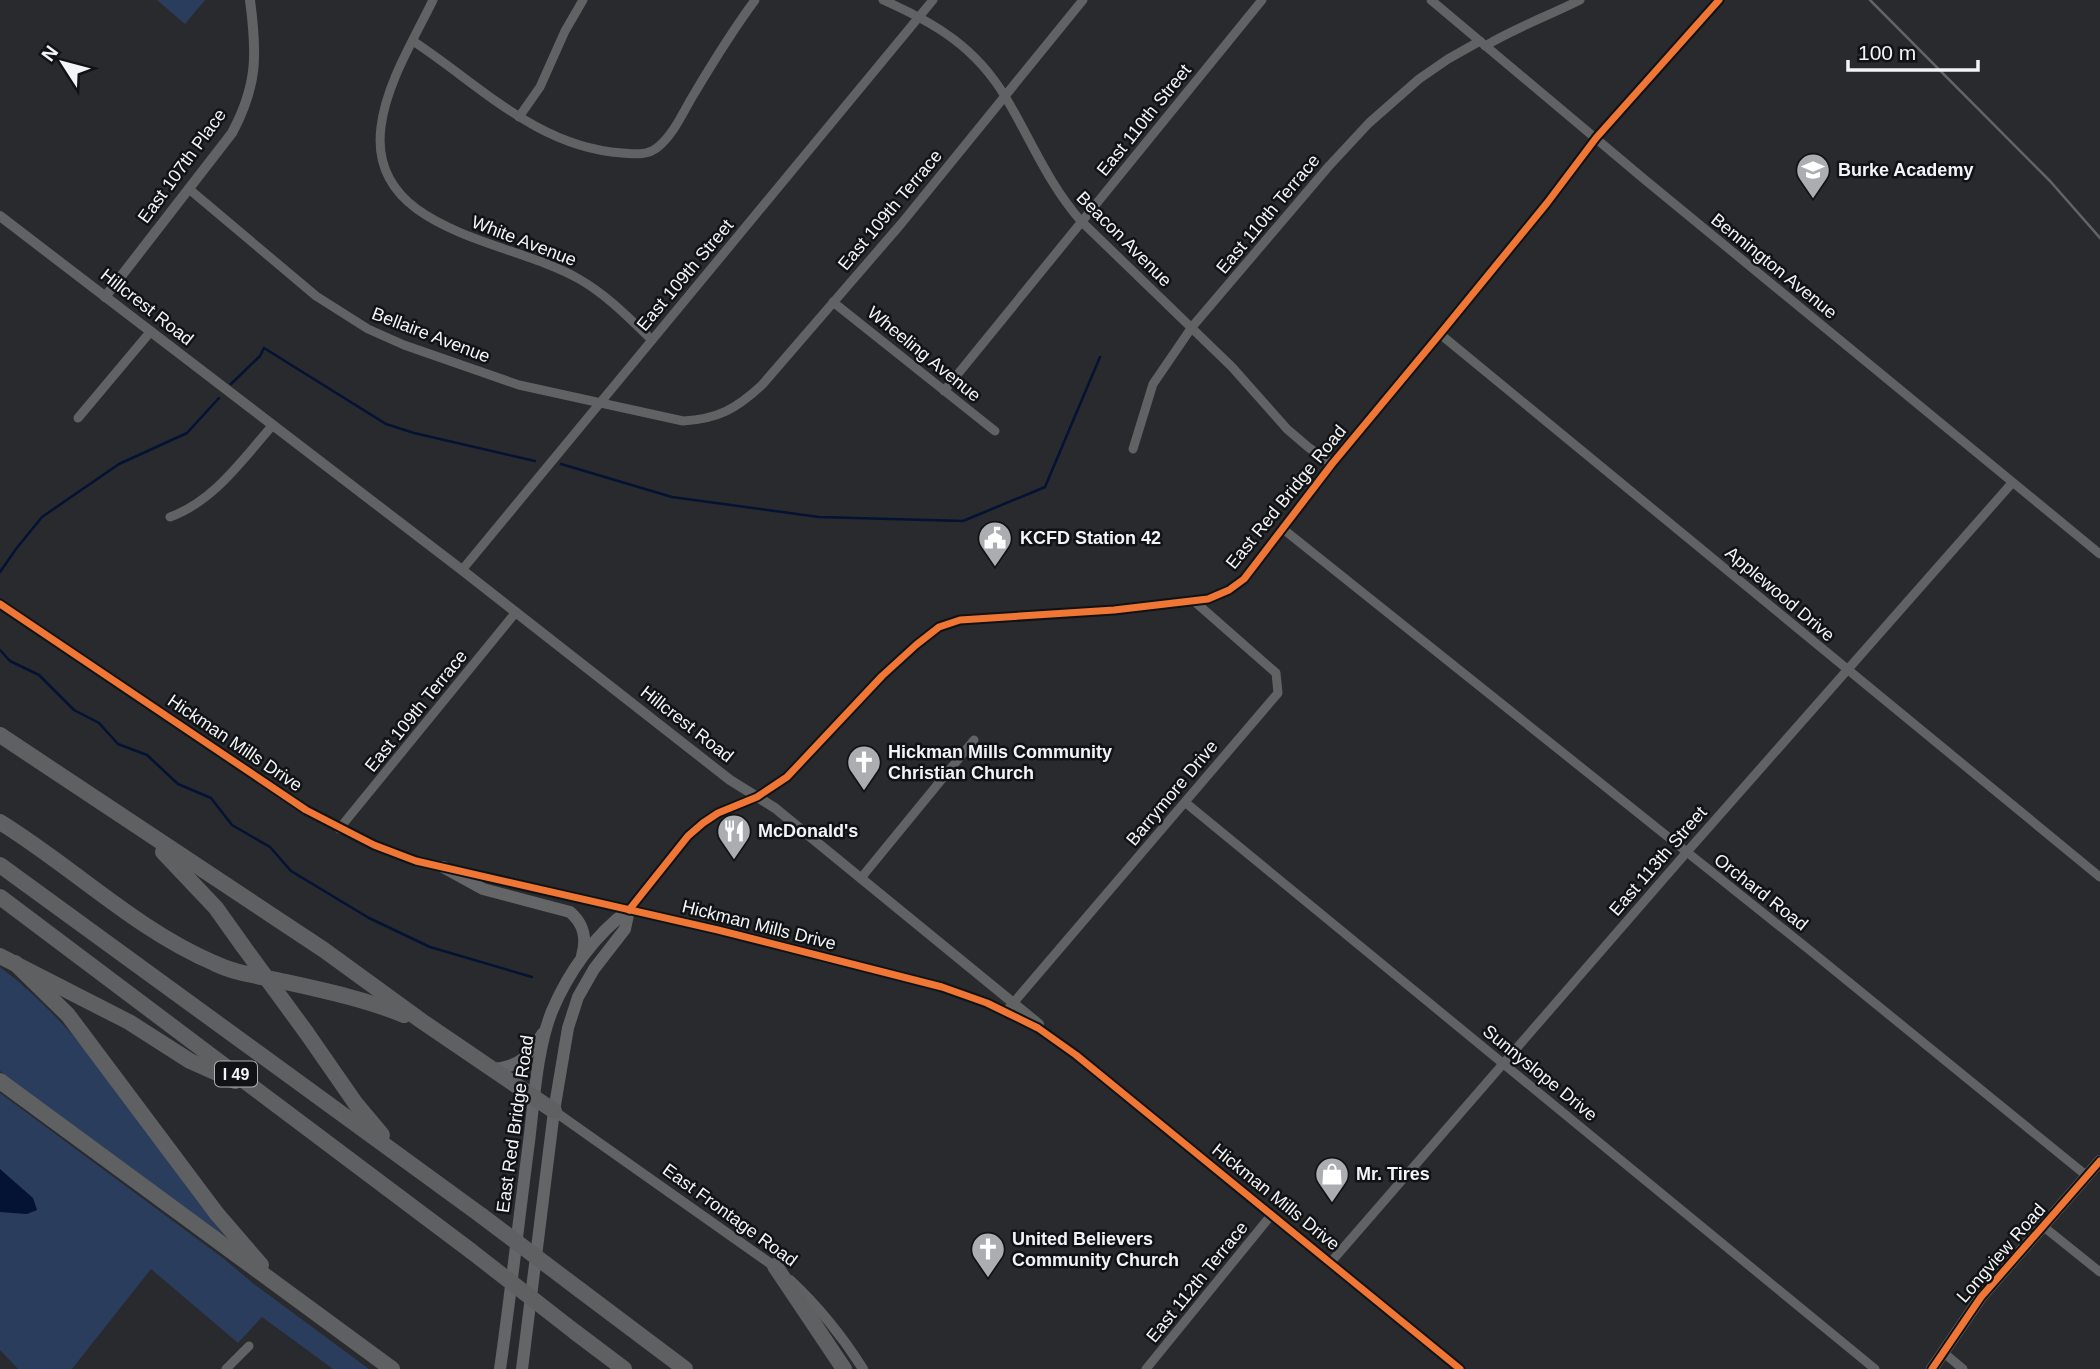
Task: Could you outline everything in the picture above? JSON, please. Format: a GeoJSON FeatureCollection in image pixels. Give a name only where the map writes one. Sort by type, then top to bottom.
{"type":"FeatureCollection","features":[{"type":"Feature","properties":{"kind":"highway"},"geometry":{"type":"LineString","coordinates":[[0,735],[324,950],[423,1022],[554,1111]]}},
{"type":"Feature","properties":{"kind":"highway"},"geometry":{"type":"LineString","coordinates":[[0,822],[32,842],[153,933],[183,949],[217,965],[358,1000],[423,1022]]}},
{"type":"Feature","properties":{"kind":"highway"},"geometry":{"type":"LineString","coordinates":[[144,832],[216,908],[356,1104],[399,1155]]}},
{"type":"Feature","properties":{"kind":"highway","name":"I 49"},"geometry":{"type":"LineString","coordinates":[[0,866],[399,1155],[685,1369]]}},
{"type":"Feature","properties":{"kind":"highway","name":"I 49"},"geometry":{"type":"LineString","coordinates":[[0,897],[624,1369]]}},
{"type":"Feature","properties":{"kind":"highway"},"geometry":{"type":"LineString","coordinates":[[0,956],[128,1022],[190,1061],[260,1092]]}},
{"type":"Feature","properties":{"kind":"highway"},"geometry":{"type":"LineString","coordinates":[[15,963],[68,1015],[217,1214],[247,1251],[292,1297]]}},
{"type":"Feature","properties":{"kind":"highway"},"geometry":{"type":"LineString","coordinates":[[0,1081],[392,1369]]}},
{"type":"Feature","properties":{"kind":"highway"},"geometry":{"type":"LineString","coordinates":[[775,1266],[844,1369]]}},
{"type":"Feature","properties":{"kind":"main road"},"geometry":{"type":"LineString","coordinates":[[443,867],[483,889],[570,912],[580,921],[583,929],[584,947],[581,961]]}},
{"type":"Feature","properties":{"kind":"main road","name":"East Red Bridge Road"},"geometry":{"type":"LineString","coordinates":[[500,1369],[534,1098],[547,1027],[563,990],[581,961],[613,921],[629,910]]}},
{"type":"Feature","properties":{"kind":"main road","name":"East Red Bridge Road"},"geometry":{"type":"LineString","coordinates":[[522,1369],[554,1111],[568,1028],[578,997],[594,969],[625,929],[629,910]]}},
{"type":"Feature","properties":{"kind":"main road"},"geometry":{"type":"LineString","coordinates":[[492,1069],[509,1068],[521,1062],[547,1027]]}},
{"type":"Feature","properties":{"kind":"main road","name":"Longview Road"},"geometry":{"type":"LineString","coordinates":[[1932,1369],[1981,1297],[2100,1161]]}},
{"type":"Feature","properties":{"kind":"street","name":"East 107th Place"},"geometry":{"type":"LineString","coordinates":[[106,297],[232,133],[242,114],[250,94],[256,62],[250,0]]}},
{"type":"Feature","properties":{"kind":"street"},"geometry":{"type":"LineString","coordinates":[[433,0],[413,41],[441,59],[481,92],[558,138],[584,147],[643,155],[654,150],[668,136],[755,0]]}},
{"type":"Feature","properties":{"kind":"street"},"geometry":{"type":"LineString","coordinates":[[519,117],[540,87],[565,31],[583,0]]}},
{"type":"Feature","properties":{"kind":"street","name":"Beacon Avenue"},"geometry":{"type":"LineString","coordinates":[[883,0],[920,16],[966,48],[987,70],[1005,96],[1062,199],[1081,221],[1233,367],[1287,429],[1332,464]]}},
{"type":"Feature","properties":{"kind":"street","name":"East 109th Street"},"geometry":{"type":"LineString","coordinates":[[462,570],[933,0]]}},
{"type":"Feature","properties":{"kind":"street","name":"East 109th Terrace"},"geometry":{"type":"LineString","coordinates":[[705,419],[723,414],[743,402],[762,385],[901,224],[1083,0]]}},
{"type":"Feature","properties":{"kind":"street","name":"East 110th Street"},"geometry":{"type":"LineString","coordinates":[[944,391],[1262,0]]}},
{"type":"Feature","properties":{"kind":"street","name":"Bennington Avenue"},"geometry":{"type":"LineString","coordinates":[[1431,0],[2100,554]]}},
{"type":"Feature","properties":{"kind":"street","name":"East 110th Terrace"},"geometry":{"type":"LineString","coordinates":[[1133,449],[1153,384],[1192,327],[1369,123],[1419,79],[1448,59],[1580,0]]}},
{"type":"Feature","properties":{"kind":"street","name":"East Red Bridge Road"},"geometry":{"type":"LineString","coordinates":[[629,910],[695,830],[718,813],[757,797],[787,778],[882,676],[939,627],[960,620],[1114,610],[1208,599],[1229,590],[1244,579],[1332,464],[1547,203],[1597,138],[1719,0]]}},
{"type":"Feature","properties":{"kind":"street","name":"White Avenue"},"geometry":{"type":"LineString","coordinates":[[413,41],[384,107],[379,142],[385,173],[406,200],[447,228],[579,279],[610,300],[652,340]]}},
{"type":"Feature","properties":{"kind":"street","name":"Bellaire Avenue"},"geometry":{"type":"LineString","coordinates":[[189,189],[316,296],[368,329],[404,345],[519,385],[683,421],[705,419]]}},
{"type":"Feature","properties":{"kind":"street","name":"Hillcrest Road"},"geometry":{"type":"LineString","coordinates":[[0,216],[462,570],[730,780],[775,808],[1076,1055]]}},
{"type":"Feature","properties":{"kind":"street","name":"Wheeling Avenue"},"geometry":{"type":"LineString","coordinates":[[833,302],[995,431]]}},
{"type":"Feature","properties":{"kind":"street"},"geometry":{"type":"LineString","coordinates":[[78,418],[151,331]]}},
{"type":"Feature","properties":{"kind":"street","name":"Applewood Drive"},"geometry":{"type":"LineString","coordinates":[[1440,334],[2100,877]]}},
{"type":"Feature","properties":{"kind":"street"},"geometry":{"type":"LineString","coordinates":[[170,517],[185,512],[219,486],[272,426]]}},
{"type":"Feature","properties":{"kind":"street","name":"East 113th Street"},"geometry":{"type":"LineString","coordinates":[[1331,1262],[2012,483]]}},
{"type":"Feature","properties":{"kind":"street","name":"Orchard Road"},"geometry":{"type":"LineString","coordinates":[[1283,529],[1812,952],[2087,1176]]}},
{"type":"Feature","properties":{"kind":"street","name":"Barrymore Drive"},"geometry":{"type":"LineString","coordinates":[[1006,1012],[1278,693],[1276,673],[1194,601]]}},
{"type":"Feature","properties":{"kind":"street","name":"Hickman Mills Drive"},"geometry":{"type":"LineString","coordinates":[[0,604],[306,810],[384,849],[416,861],[755,939],[942,987],[987,1003],[1038,1028],[1076,1055],[1460,1369]]}},
{"type":"Feature","properties":{"kind":"street","name":"East 109th Terrace"},"geometry":{"type":"LineString","coordinates":[[340,829],[516,612]]}},
{"type":"Feature","properties":{"kind":"street"},"geometry":{"type":"LineString","coordinates":[[861,878],[974,740]]}},
{"type":"Feature","properties":{"kind":"street","name":"Sunnyslope Drive"},"geometry":{"type":"LineString","coordinates":[[1186,803],[1875,1369]]}},
{"type":"Feature","properties":{"kind":"street","name":"East Frontage Road"},"geometry":{"type":"LineString","coordinates":[[554,1111],[775,1266],[818,1306],[863,1369]]}},
{"type":"Feature","properties":{"kind":"street","name":"East 112th Terrace"},"geometry":{"type":"LineString","coordinates":[[1146,1369],[1272,1214]]}},
{"type":"Feature","properties":{"kind":"street"},"geometry":{"type":"LineString","coordinates":[[2043,1227],[2100,1272]]}},
{"type":"Feature","properties":{"kind":"street"},"geometry":{"type":"LineString","coordinates":[[226,1369],[249,1346]]}},
{"type":"Feature","properties":{"kind":"street"},"geometry":{"type":"LineString","coordinates":[[1944,1353],[1963,1369]]}},
{"type":"Feature","properties":{"kind":"shaded area"},"geometry":{"type":"Polygon","coordinates":[[[157,0],[205,0],[185,24],[157,0]]]}},
{"type":"Feature","properties":{"kind":"shaded area"},"geometry":{"type":"Polygon","coordinates":[[[0,967],[34,995],[94,1061],[228,1240],[0,1071],[0,967]]]}},
{"type":"Feature","properties":{"kind":"shaded area"},"geometry":{"type":"Polygon","coordinates":[[[0,1093],[369,1369],[333,1369],[262,1317],[238,1343],[151,1269],[72,1369],[18,1369],[0,1350],[0,1093]]]}},
{"type":"Feature","properties":{"kind":"shaded area"},"geometry":{"type":"Polygon","coordinates":[[[0,1169],[33,1198],[37,1210],[27,1214],[0,1212],[0,1169]]]}},
{"type":"Feature","properties":{"kind":"waterway"},"geometry":{"type":"LineString","coordinates":[[231,384],[260,356],[264,348],[386,424],[535,461]]}},
{"type":"Feature","properties":{"kind":"waterway"},"geometry":{"type":"LineString","coordinates":[[561,464],[672,497],[819,517],[963,521],[1045,487],[1100,357]]}},
{"type":"Feature","properties":{"kind":"waterway"},"geometry":{"type":"LineString","coordinates":[[0,572],[42,517],[119,464],[187,433],[219,398]]}},
{"type":"Feature","properties":{"kind":"waterway"},"geometry":{"type":"LineString","coordinates":[[0,650],[10,661],[39,675],[74,710],[99,723],[118,744],[147,755],[178,784],[211,798],[232,825],[270,847],[291,871],[369,918],[430,947],[532,977]]}},
{"type":"Feature","properties":{"kind":"railway"},"geometry":{"type":"LineString","coordinates":[[1870,0],[2050,181],[2100,238]]}},
{"type":"Feature","properties":{"kind":"cycle path"},"geometry":{"type":"LineString","coordinates":[[629,910],[688,836],[718,813],[757,797],[787,777],[882,676],[939,627],[960,620],[1114,610],[1208,599],[1229,590],[1244,579],[1332,464],[1547,203],[1596,138],[1719,0]]}},
{"type":"Feature","properties":{"kind":"cycle path"},"geometry":{"type":"LineString","coordinates":[[0,604],[306,810],[374,845],[416,861],[718,930],[942,987],[987,1003],[1038,1028],[1076,1055],[1460,1369]]}},
{"type":"Feature","properties":{"kind":"cycle path"},"geometry":{"type":"LineString","coordinates":[[1932,1369],[1981,1297],[2100,1161]]}},
{"type":"Feature","properties":{"kind":"place","name":"Burke Academy"},"geometry":{"type":"Point","coordinates":[1813,200]}},
{"type":"Feature","properties":{"kind":"place","name":"KCFD Station 42"},"geometry":{"type":"Point","coordinates":[995,568]}},
{"type":"Feature","properties":{"kind":"place","name":"Hickman Mills Community Christian Church"},"geometry":{"type":"Point","coordinates":[864,792]}},
{"type":"Feature","properties":{"kind":"place","name":"McDonald's"},"geometry":{"type":"Point","coordinates":[734,861]}},
{"type":"Feature","properties":{"kind":"place","name":"Mr. Tires"},"geometry":{"type":"Point","coordinates":[1332,1204]}},
{"type":"Feature","properties":{"kind":"place","name":"United Believers Community Church"},"geometry":{"type":"Point","coordinates":[988,1279]}}]}
